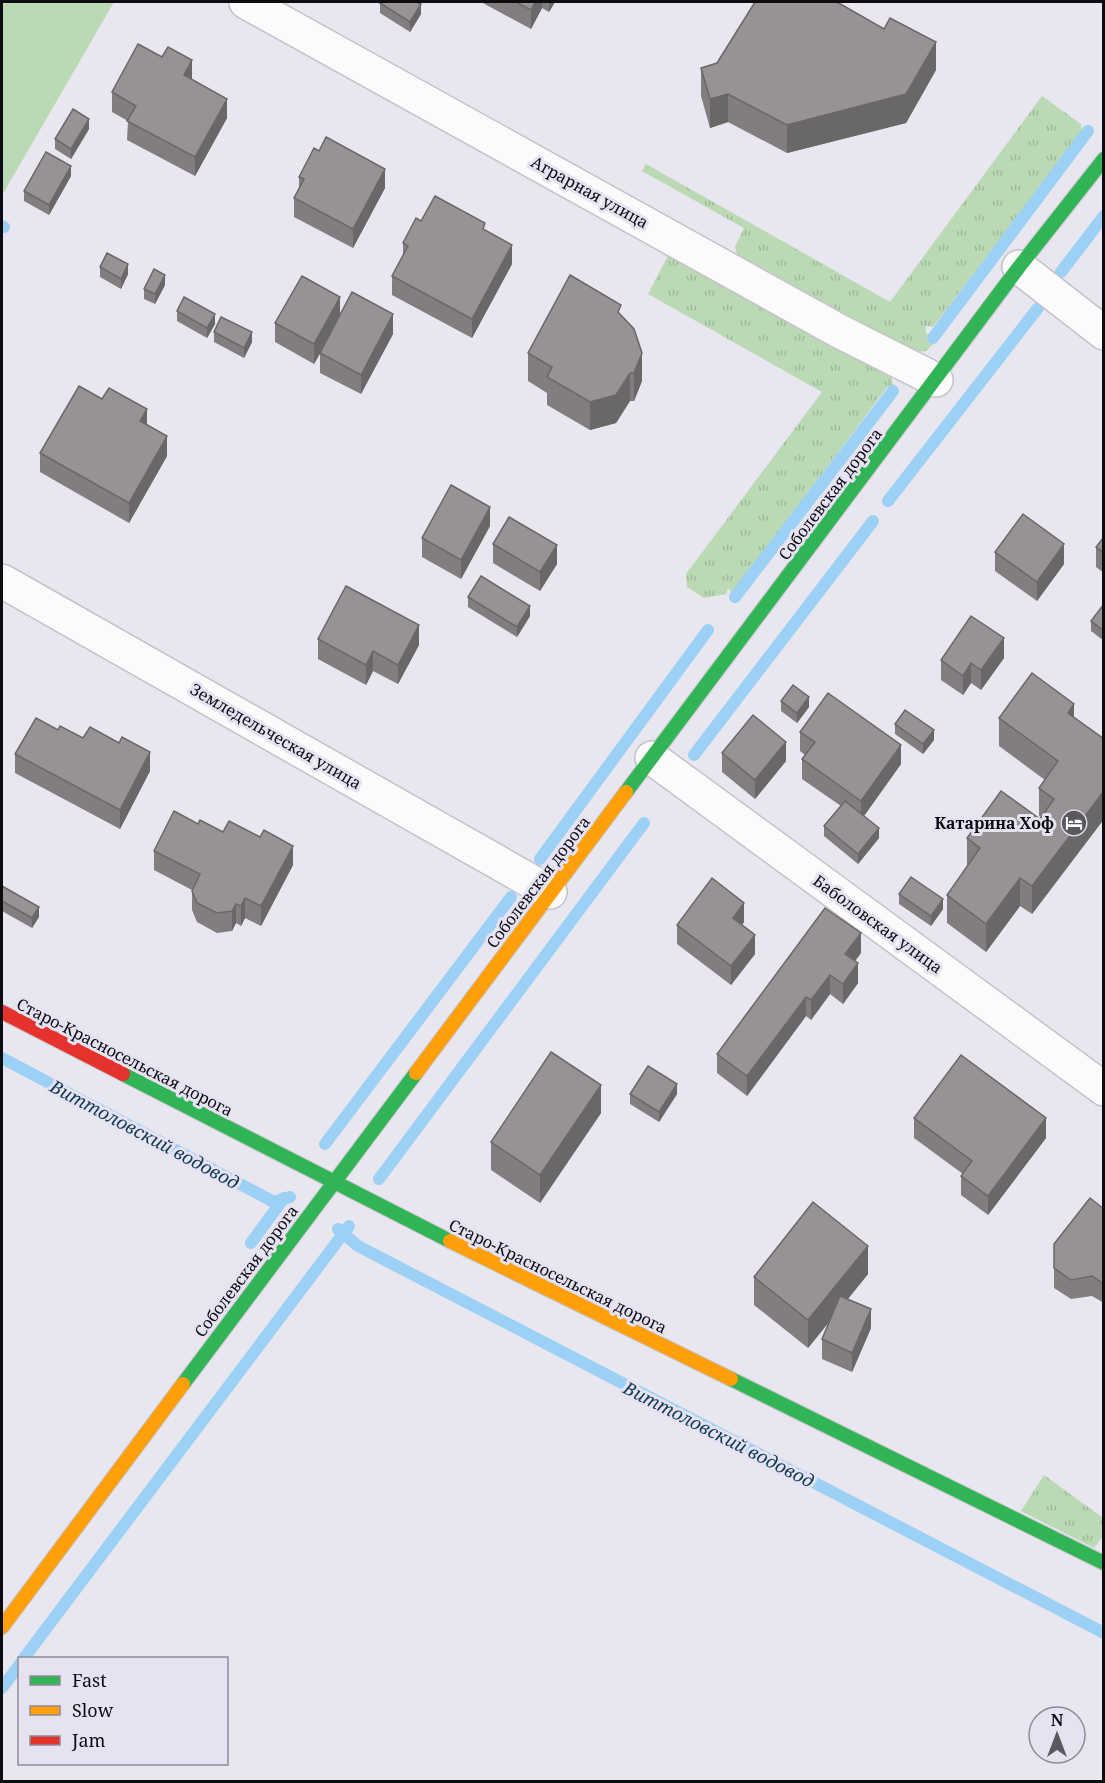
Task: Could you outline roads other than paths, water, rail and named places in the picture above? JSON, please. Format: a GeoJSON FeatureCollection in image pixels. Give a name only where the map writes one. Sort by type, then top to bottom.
{"type":"FeatureCollection","features":[{"type":"Feature","properties":{"kind":"street","name":"Аграрная улица"},"geometry":{"type":"LineString","coordinates":[[246,2],[839,331],[936,380]]}},
{"type":"Feature","properties":{"kind":"street","name":"Соболевская дорога"},"geometry":{"type":"LineString","coordinates":[[2,1627],[1019,267],[1104,159]]}},
{"type":"Feature","properties":{"kind":"street"},"geometry":{"type":"LineString","coordinates":[[1019,267],[1104,333]]}},
{"type":"Feature","properties":{"kind":"street","name":"Земледельческая улица"},"geometry":{"type":"LineString","coordinates":[[2,581],[550,892]]}},
{"type":"Feature","properties":{"kind":"street","name":"Баболовская улица"},"geometry":{"type":"LineString","coordinates":[[652,758],[1104,1089]]}},
{"type":"Feature","properties":{"kind":"street","name":"Старо-Красносельская дорога"},"geometry":{"type":"LineString","coordinates":[[2,1012],[333,1184],[1104,1563]]}},
{"type":"Feature","properties":{"kind":"waterway"},"geometry":{"type":"LineString","coordinates":[[933,338],[1088,131]]}},
{"type":"Feature","properties":{"kind":"waterway"},"geometry":{"type":"LineString","coordinates":[[1061,272],[1104,216]]}},
{"type":"Feature","properties":{"kind":"waterway"},"geometry":{"type":"LineString","coordinates":[[888,501],[1038,308]]}},
{"type":"Feature","properties":{"kind":"waterway"},"geometry":{"type":"LineString","coordinates":[[735,597],[893,391]]}},
{"type":"Feature","properties":{"kind":"waterway"},"geometry":{"type":"LineString","coordinates":[[694,755],[873,521]]}},
{"type":"Feature","properties":{"kind":"waterway"},"geometry":{"type":"LineString","coordinates":[[540,859],[708,630]]}},
{"type":"Feature","properties":{"kind":"waterway"},"geometry":{"type":"LineString","coordinates":[[379,1179],[644,823]]}},
{"type":"Feature","properties":{"kind":"waterway"},"geometry":{"type":"LineString","coordinates":[[325,1144],[511,897]]}},
{"type":"Feature","properties":{"kind":"waterway","name":"Виттоловский водовод"},"geometry":{"type":"LineString","coordinates":[[2,1058],[274,1202],[290,1197]]}},
{"type":"Feature","properties":{"kind":"waterway"},"geometry":{"type":"LineString","coordinates":[[251,1243],[284,1198]]}},
{"type":"Feature","properties":{"kind":"waterway"},"geometry":{"type":"LineString","coordinates":[[25,1657],[349,1226]]}},
{"type":"Feature","properties":{"kind":"waterway","name":"Виттоловский водовод"},"geometry":{"type":"LineString","coordinates":[[338,1229],[358,1246],[1104,1633]]}},
{"type":"Feature","properties":{"kind":"waterway"},"geometry":{"type":"LineString","coordinates":[[2,1688],[18,1667]]}},
{"type":"Feature","properties":{"kind":"place","name":"Катарина Хоф"},"geometry":{"type":"Point","coordinates":[1074,823]}}]}
